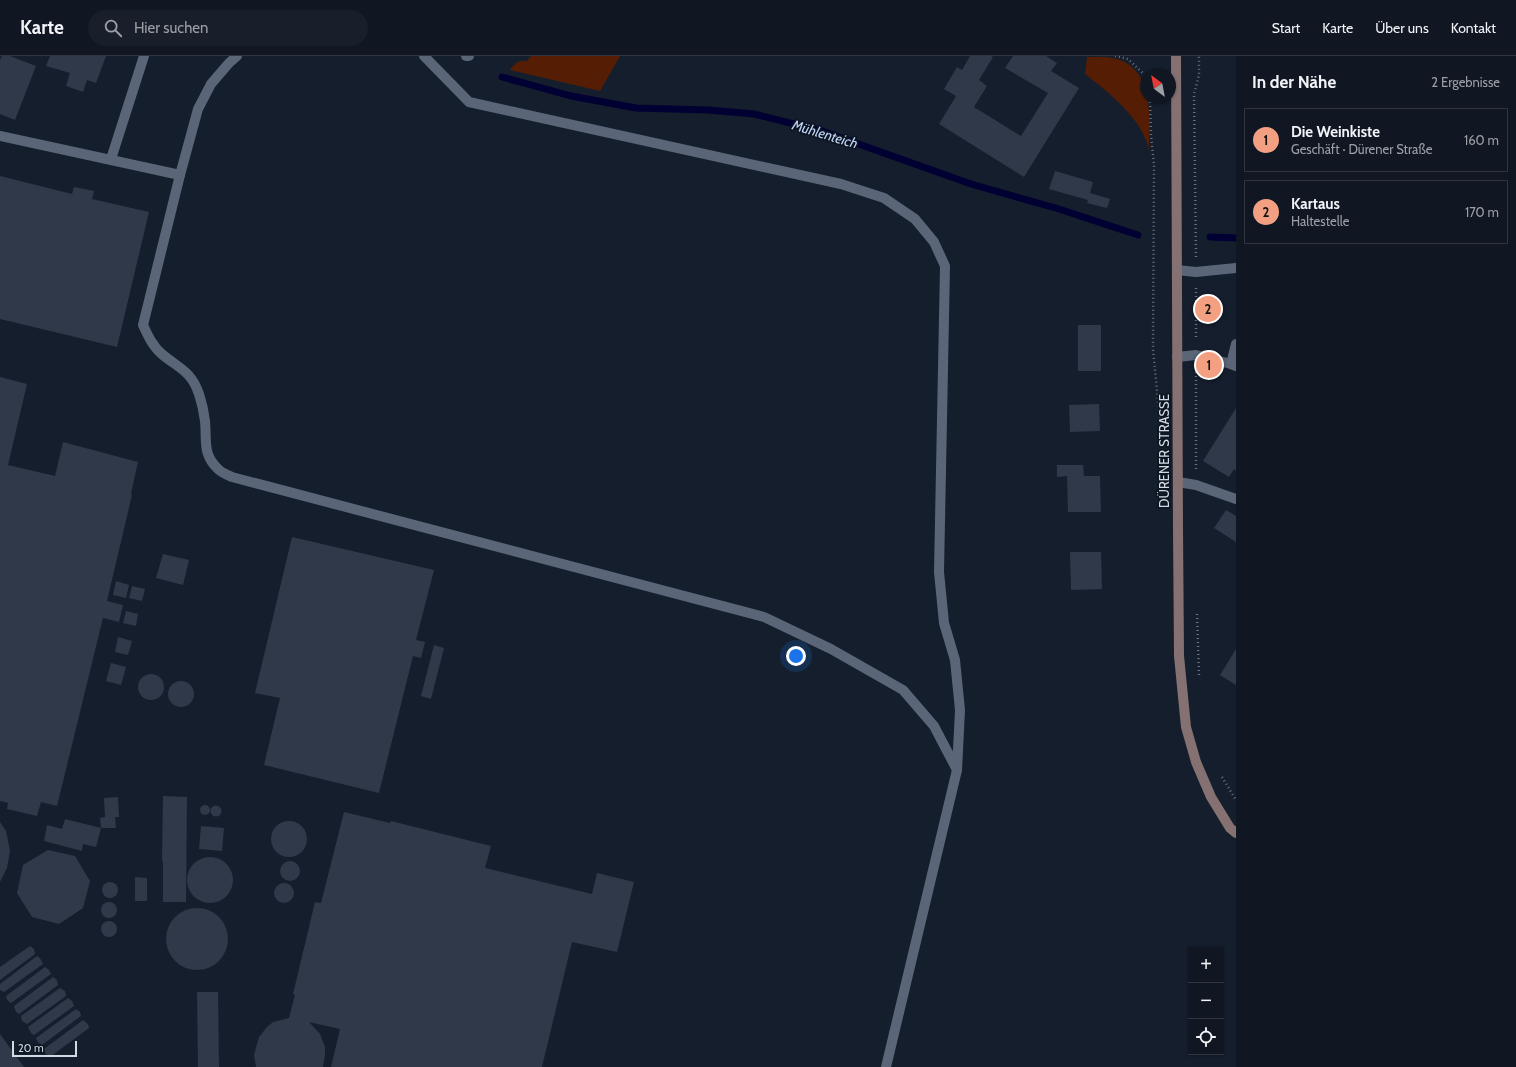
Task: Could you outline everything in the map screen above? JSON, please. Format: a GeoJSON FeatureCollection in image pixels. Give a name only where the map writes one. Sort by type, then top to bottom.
{"type":"FeatureCollection","features":[{"type":"Feature","properties":{"kind":"main road","name":"DÜRENER STRASSE"},"geometry":{"type":"LineString","coordinates":[[1176,56],[1180,656],[1186,727],[1196,762],[1211,797],[1230,828],[1236,834]]}},
{"type":"Feature","properties":{"kind":"lane"},"geometry":{"type":"LineString","coordinates":[[111,159],[144,56]]}},
{"type":"Feature","properties":{"kind":"lane"},"geometry":{"type":"LineString","coordinates":[[237,56],[211,84],[198,109],[143,325],[150,340],[162,355],[181,367],[192,379],[199,395],[205,422],[206,448],[210,458],[219,470],[232,477],[764,617],[831,649],[903,690],[934,726],[957,770]]}},
{"type":"Feature","properties":{"kind":"lane"},"geometry":{"type":"LineString","coordinates":[[424,56],[468,102],[841,184],[884,198],[915,219],[934,242],[945,266],[939,572],[944,624],[955,660],[960,710],[957,770],[886,1067]]}},
{"type":"Feature","properties":{"kind":"lane"},"geometry":{"type":"LineString","coordinates":[[0,136],[180,175]]}},
{"type":"Feature","properties":{"kind":"lane"},"geometry":{"type":"LineString","coordinates":[[1177,270],[1196,272],[1236,268]]}},
{"type":"Feature","properties":{"kind":"lane"},"geometry":{"type":"LineString","coordinates":[[1177,357],[1196,356],[1234,365],[1236,344]]}},
{"type":"Feature","properties":{"kind":"lane"},"geometry":{"type":"LineString","coordinates":[[1178,482],[1196,485],[1236,499]]}},
{"type":"Feature","properties":{"kind":"path"},"geometry":{"type":"LineString","coordinates":[[1115,56],[1128,59],[1140,70]]}},
{"type":"Feature","properties":{"kind":"path"},"geometry":{"type":"LineString","coordinates":[[1196,485],[1194,94],[1199,75],[1199,56]]}},
{"type":"Feature","properties":{"kind":"path"},"geometry":{"type":"LineString","coordinates":[[1150,104],[1154,165],[1153,349],[1160,424]]}},
{"type":"Feature","properties":{"kind":"path"},"geometry":{"type":"LineString","coordinates":[[1179,595],[1197,617]]}},
{"type":"Feature","properties":{"kind":"path"},"geometry":{"type":"LineString","coordinates":[[1196,610],[1199,679]]}},
{"type":"Feature","properties":{"kind":"path"},"geometry":{"type":"LineString","coordinates":[[1219,772],[1236,800]]}},
{"type":"Feature","properties":{"kind":"shaded area"},"geometry":{"type":"Polygon","coordinates":[[[531,56],[620,56],[600,91],[510,70],[517,62],[527,61],[531,56]]]}},
{"type":"Feature","properties":{"kind":"shaded area"},"geometry":{"type":"Polygon","coordinates":[[[1087,57],[1112,58],[1126,63],[1136,71],[1140,78],[1140,104],[1148,104],[1150,123],[1149,150],[1145,138],[1132,117],[1114,98],[1085,74],[1087,57]]]}},
{"type":"Feature","properties":{"kind":"building"},"geometry":{"type":"Polygon","coordinates":[[[2,56],[10,56],[36,66],[15,120],[0,114],[0,60],[2,56]]]}},
{"type":"Feature","properties":{"kind":"building"},"geometry":{"type":"Polygon","coordinates":[[[50,56],[106,56],[96,83],[87,80],[83,92],[66,86],[70,73],[46,66],[50,56]]]}},
{"type":"Feature","properties":{"kind":"building"},"geometry":{"type":"Polygon","coordinates":[[[970,56],[993,57],[979,80],[987,86],[974,107],[1021,136],[1048,93],[1005,68],[1013,56],[1046,56],[1057,63],[1051,71],[1079,88],[1024,177],[939,124],[956,96],[944,89],[957,67],[962,70],[970,56]]]}},
{"type":"Feature","properties":{"kind":"building"},"geometry":{"type":"Polygon","coordinates":[[[1055,171],[1093,182],[1090,193],[1110,199],[1107,208],[1087,203],[1088,200],[1049,189],[1055,171]]]}},
{"type":"Feature","properties":{"kind":"building"},"geometry":{"type":"Polygon","coordinates":[[[0,176],[72,194],[74,187],[94,191],[92,199],[149,212],[117,347],[0,319],[0,176]]]}},
{"type":"Feature","properties":{"kind":"building"},"geometry":{"type":"Polygon","coordinates":[[[1078,325],[1101,325],[1101,371],[1078,371],[1078,325]]]}},
{"type":"Feature","properties":{"kind":"building"},"geometry":{"type":"Polygon","coordinates":[[[0,377],[27,384],[8,465],[55,476],[63,442],[138,462],[132,495],[107,601],[123,605],[119,622],[103,618],[57,806],[41,802],[37,816],[7,809],[8,803],[0,801],[0,377]]]}},
{"type":"Feature","properties":{"kind":"building"},"geometry":{"type":"Polygon","coordinates":[[[1099,404],[1100,431],[1070,432],[1069,405],[1099,404]]]}},
{"type":"Feature","properties":{"kind":"building"},"geometry":{"type":"Polygon","coordinates":[[[1236,408],[1236,471],[1234,469],[1229,477],[1203,461],[1236,408]]]}},
{"type":"Feature","properties":{"kind":"building"},"geometry":{"type":"Polygon","coordinates":[[[1057,465],[1083,465],[1084,476],[1100,476],[1101,512],[1068,512],[1067,476],[1057,477],[1057,465]]]}},
{"type":"Feature","properties":{"kind":"building"},"geometry":{"type":"Polygon","coordinates":[[[1226,510],[1236,516],[1236,542],[1214,528],[1226,510]]]}},
{"type":"Feature","properties":{"kind":"building"},"geometry":{"type":"Polygon","coordinates":[[[292,537],[434,570],[416,640],[425,642],[421,658],[413,656],[379,793],[264,765],[280,698],[255,693],[292,537]]]}},
{"type":"Feature","properties":{"kind":"building"},"geometry":{"type":"Polygon","coordinates":[[[1070,552],[1101,552],[1102,589],[1071,590],[1070,552]]]}},
{"type":"Feature","properties":{"kind":"building"},"geometry":{"type":"Polygon","coordinates":[[[163,554],[189,560],[183,585],[156,578],[163,554]]]}},
{"type":"Feature","properties":{"kind":"building"},"geometry":{"type":"Polygon","coordinates":[[[116,581],[129,585],[126,598],[113,595],[116,581]]]}},
{"type":"Feature","properties":{"kind":"building"},"geometry":{"type":"Polygon","coordinates":[[[132,586],[145,589],[142,601],[129,598],[132,586]]]}},
{"type":"Feature","properties":{"kind":"building"},"geometry":{"type":"Polygon","coordinates":[[[126,611],[138,614],[136,626],[123,623],[126,611]]]}},
{"type":"Feature","properties":{"kind":"building"},"geometry":{"type":"Polygon","coordinates":[[[118,637],[132,641],[128,655],[115,652],[118,637]]]}},
{"type":"Feature","properties":{"kind":"building"},"geometry":{"type":"Polygon","coordinates":[[[434,645],[444,648],[431,699],[421,696],[434,645]]]}},
{"type":"Feature","properties":{"kind":"building"},"geometry":{"type":"Polygon","coordinates":[[[1236,649],[1236,685],[1220,675],[1236,649]]]}},
{"type":"Feature","properties":{"kind":"building"},"geometry":{"type":"Polygon","coordinates":[[[111,663],[126,667],[121,685],[106,681],[111,663]]]}},
{"type":"Feature","properties":{"kind":"building"},"geometry":{"type":"Polygon","coordinates":[[[151,674],[160,678],[164,687],[160,696],[151,700],[142,696],[138,687],[142,678],[151,674]]]}},
{"type":"Feature","properties":{"kind":"building"},"geometry":{"type":"Polygon","coordinates":[[[181,681],[190,685],[194,694],[190,703],[181,707],[172,703],[168,694],[172,685],[181,681]]]}},
{"type":"Feature","properties":{"kind":"building"},"geometry":{"type":"Polygon","coordinates":[[[163,796],[187,797],[186,902],[163,902],[163,796]]]}},
{"type":"Feature","properties":{"kind":"building"},"geometry":{"type":"Polygon","coordinates":[[[118,797],[119,817],[115,817],[116,828],[101,828],[100,818],[105,817],[104,798],[118,797]]]}},
{"type":"Feature","properties":{"kind":"building"},"geometry":{"type":"Polygon","coordinates":[[[203,805],[207,805],[209,806],[209,814],[203,815],[200,812],[200,808],[203,805]]]}},
{"type":"Feature","properties":{"kind":"building"},"geometry":{"type":"Polygon","coordinates":[[[214,806],[218,806],[220,807],[220,815],[214,816],[211,813],[211,809],[214,806]]]}},
{"type":"Feature","properties":{"kind":"building"},"geometry":{"type":"Polygon","coordinates":[[[344,812],[390,823],[391,821],[491,846],[485,868],[592,894],[597,873],[634,882],[617,952],[572,942],[542,1067],[331,1067],[340,1029],[309,1022],[320,1034],[325,1047],[323,1067],[256,1067],[254,1055],[259,1037],[273,1022],[289,1018],[295,995],[293,994],[315,902],[321,903],[344,812]]]}},
{"type":"Feature","properties":{"kind":"building"},"geometry":{"type":"Polygon","coordinates":[[[65,819],[101,828],[96,847],[83,844],[82,851],[44,841],[47,825],[62,829],[65,819]]]}},
{"type":"Feature","properties":{"kind":"building"},"geometry":{"type":"Polygon","coordinates":[[[292,821],[302,826],[306,832],[306,846],[302,852],[296,856],[286,857],[276,852],[272,846],[271,836],[276,826],[282,822],[292,821]]]}},
{"type":"Feature","properties":{"kind":"building"},"geometry":{"type":"Polygon","coordinates":[[[0,822],[6,831],[10,851],[7,868],[0,882],[0,822]]]}},
{"type":"Feature","properties":{"kind":"building"},"geometry":{"type":"Polygon","coordinates":[[[201,826],[224,828],[222,851],[199,849],[201,826]]]}},
{"type":"Feature","properties":{"kind":"building"},"geometry":{"type":"Polygon","coordinates":[[[48,850],[75,856],[90,881],[83,908],[59,924],[32,917],[17,893],[23,865],[48,850]]]}},
{"type":"Feature","properties":{"kind":"building"},"geometry":{"type":"Polygon","coordinates":[[[210,857],[223,861],[229,867],[233,880],[229,893],[223,899],[210,903],[197,899],[191,893],[187,880],[191,867],[197,861],[210,857]]]}},
{"type":"Feature","properties":{"kind":"building"},"geometry":{"type":"Polygon","coordinates":[[[290,861],[297,864],[300,871],[297,878],[290,881],[283,878],[280,871],[283,864],[290,861]]]}},
{"type":"Feature","properties":{"kind":"building"},"geometry":{"type":"Polygon","coordinates":[[[135,877],[147,878],[147,901],[135,901],[135,877]]]}},
{"type":"Feature","properties":{"kind":"building"},"geometry":{"type":"Polygon","coordinates":[[[107,882],[113,882],[118,887],[116,896],[113,898],[107,898],[102,893],[102,887],[107,882]]]}},
{"type":"Feature","properties":{"kind":"building"},"geometry":{"type":"Polygon","coordinates":[[[284,883],[291,886],[294,893],[291,900],[284,903],[277,900],[274,893],[277,886],[284,883]]]}},
{"type":"Feature","properties":{"kind":"building"},"geometry":{"type":"Polygon","coordinates":[[[106,902],[112,902],[117,907],[115,916],[112,918],[106,918],[101,913],[101,907],[106,902]]]}},
{"type":"Feature","properties":{"kind":"building"},"geometry":{"type":"Polygon","coordinates":[[[197,908],[209,910],[219,917],[226,927],[228,939],[226,951],[219,961],[209,968],[197,970],[185,968],[175,961],[168,951],[166,939],[168,927],[175,917],[185,910],[197,908]]]}},
{"type":"Feature","properties":{"kind":"building"},"geometry":{"type":"Polygon","coordinates":[[[106,921],[112,921],[117,926],[115,935],[112,937],[106,937],[101,932],[101,926],[106,921]]]}},
{"type":"Feature","properties":{"kind":"building"},"geometry":{"type":"Polygon","coordinates":[[[30,946],[34,949],[35,954],[0,980],[0,967],[30,946]]]}},
{"type":"Feature","properties":{"kind":"building"},"geometry":{"type":"Polygon","coordinates":[[[37,956],[43,964],[4,992],[0,990],[0,984],[37,956]]]}},
{"type":"Feature","properties":{"kind":"building"},"geometry":{"type":"Polygon","coordinates":[[[45,967],[51,974],[11,1003],[7,1000],[6,996],[45,967]]]}},
{"type":"Feature","properties":{"kind":"building"},"geometry":{"type":"Polygon","coordinates":[[[53,977],[57,980],[58,985],[19,1014],[16,1012],[14,1006],[53,977]]]}},
{"type":"Feature","properties":{"kind":"building"},"geometry":{"type":"Polygon","coordinates":[[[60,988],[65,991],[66,996],[27,1024],[22,1021],[21,1016],[60,988]]]}},
{"type":"Feature","properties":{"kind":"building"},"geometry":{"type":"Polygon","coordinates":[[[197,992],[218,992],[219,1067],[198,1067],[197,992]]]}},
{"type":"Feature","properties":{"kind":"building"},"geometry":{"type":"Polygon","coordinates":[[[68,998],[72,1001],[74,1006],[34,1035],[31,1033],[28,1027],[68,998]]]}},
{"type":"Feature","properties":{"kind":"building"},"geometry":{"type":"Polygon","coordinates":[[[76,1009],[80,1012],[81,1016],[42,1045],[38,1042],[36,1038],[76,1009]]]}},
{"type":"Feature","properties":{"kind":"building"},"geometry":{"type":"Polygon","coordinates":[[[83,1020],[88,1024],[89,1028],[50,1057],[45,1053],[44,1049],[83,1020]]]}},
{"type":"Feature","properties":{"kind":"building"},"geometry":{"type":"Polygon","coordinates":[[[0,1034],[24,1067],[0,1067],[0,1034]]]}},
{"type":"Feature","properties":{"kind":"waterway","name":"Mühlenteich"},"geometry":{"type":"LineString","coordinates":[[502,77],[571,96],[636,108],[708,110],[754,114],[822,131],[971,184],[1059,209],[1138,235]]}},
{"type":"Feature","properties":{"kind":"waterway","name":"Mühlenteich"},"geometry":{"type":"LineString","coordinates":[[1210,237],[1236,238]]}},
{"type":"Feature","properties":{"kind":"place","name":"Kartaus"},"geometry":{"type":"Point","coordinates":[1208,309]}},
{"type":"Feature","properties":{"kind":"place","name":"Die Weinkiste"},"geometry":{"type":"Point","coordinates":[1209,365]}}]}
